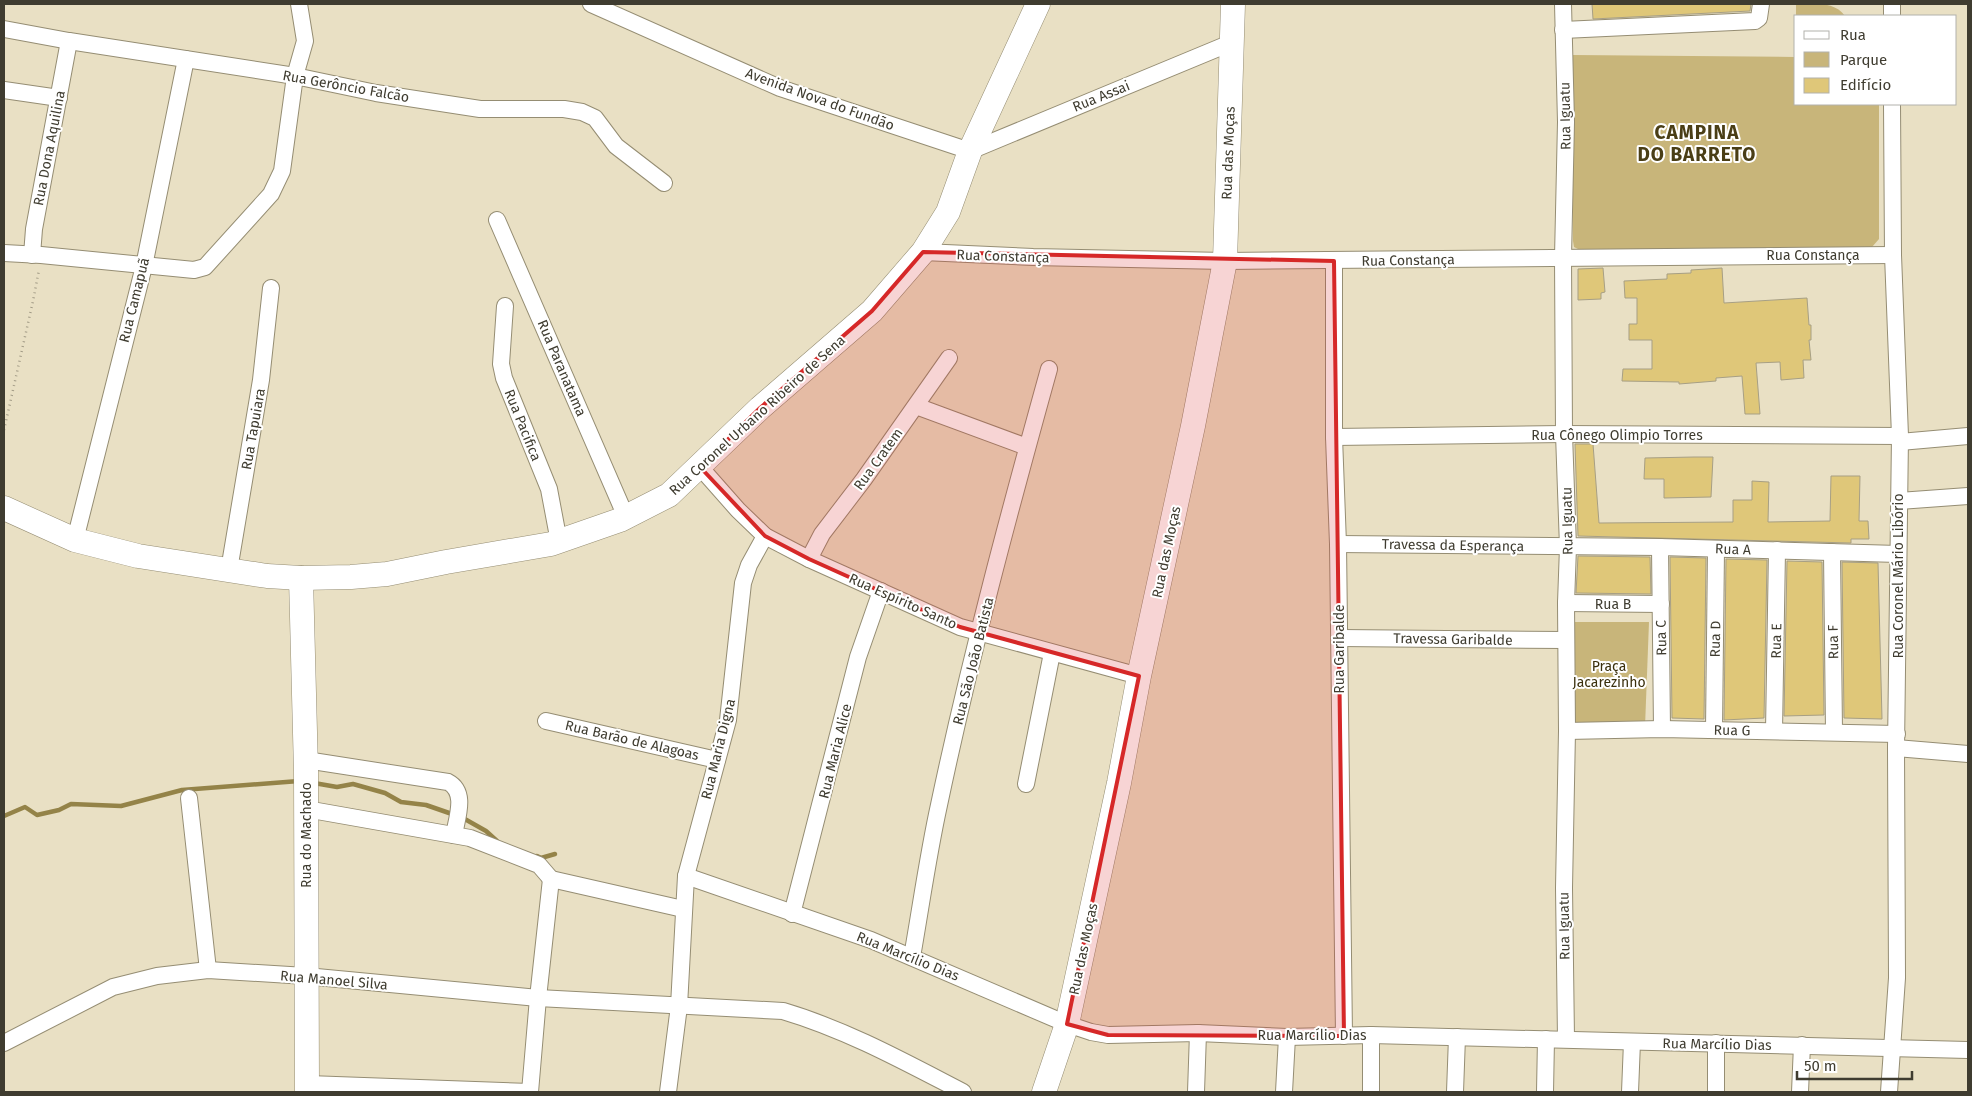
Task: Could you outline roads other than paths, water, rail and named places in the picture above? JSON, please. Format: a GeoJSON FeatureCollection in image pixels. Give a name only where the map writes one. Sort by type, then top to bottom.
{"type":"FeatureCollection","features":[{"type":"Feature","properties":{"kind":"street"},"geometry":{"type":"LineString","coordinates":[[4,253],[194,270],[205,267],[271,194],[282,171],[295,76],[305,41],[300,4]]}},
{"type":"Feature","properties":{"kind":"street","name":"Avenida Nova do Fundão"},"geometry":{"type":"LineString","coordinates":[[591,4],[780,88],[970,151]]}},
{"type":"Feature","properties":{"kind":"street","name":"Rua Coronel Urbano Ribeiro de Sena"},"geometry":{"type":"LineString","coordinates":[[4,508],[75,540],[138,556],[267,576],[301,578],[388,574],[559,542],[626,517],[669,495],[760,408],[872,311],[923,252],[948,212],[970,151],[1038,4]]}},
{"type":"Feature","properties":{"kind":"street","name":"Rua das Moças"},"geometry":{"type":"LineString","coordinates":[[1044,1092],[1067,1024],[1119,783],[1138,676],[1193,426],[1225,261],[1233,4]]}},
{"type":"Feature","properties":{"kind":"street","name":"Rua Iguatu"},"geometry":{"type":"LineString","coordinates":[[1563,4],[1566,122],[1563,257],[1564,434],[1568,547],[1564,888],[1566,1039]]}},
{"type":"Feature","properties":{"kind":"street"},"geometry":{"type":"LineString","coordinates":[[1563,30],[1755,21],[1758,20],[1761,13],[1761,4]]}},
{"type":"Feature","properties":{"kind":"street","name":"Rua Gerôncio Falcão"},"geometry":{"type":"LineString","coordinates":[[4,29],[295,76],[376,93],[480,108],[564,109],[582,112],[595,118],[616,146],[664,182]]}},
{"type":"Feature","properties":{"kind":"street","name":"Rua Dona Aquilina"},"geometry":{"type":"LineString","coordinates":[[37,255],[34,229],[70,41]]}},
{"type":"Feature","properties":{"kind":"street","name":"Rua Assai"},"geometry":{"type":"LineString","coordinates":[[970,151],[1233,42]]}},
{"type":"Feature","properties":{"kind":"street","name":"Rua Camapuã"},"geometry":{"type":"LineString","coordinates":[[75,540],[144,266],[186,59]]}},
{"type":"Feature","properties":{"kind":"street"},"geometry":{"type":"LineString","coordinates":[[4,90],[59,98]]}},
{"type":"Feature","properties":{"kind":"street","name":"Rua Coronel Mário Libório"},"geometry":{"type":"LineString","coordinates":[[1889,1092],[1897,978],[1896,741],[1900,439],[1893,255],[1892,105]]}},
{"type":"Feature","properties":{"kind":"street","name":"Rua Paranatama"},"geometry":{"type":"LineString","coordinates":[[497,220],[626,517]]}},
{"type":"Feature","properties":{"kind":"street","name":"Rua Constança"},"geometry":{"type":"LineString","coordinates":[[923,252],[1225,261],[1893,255]]}},
{"type":"Feature","properties":{"kind":"street","name":"Rua Garibalde"},"geometry":{"type":"LineString","coordinates":[[1334,261],[1334,437],[1340,638],[1344,1036]]}},
{"type":"Feature","properties":{"kind":"street","name":"Rua Tapuiara"},"geometry":{"type":"LineString","coordinates":[[229,570],[261,380],[272,288]]}},
{"type":"Feature","properties":{"kind":"street","name":"Rua Pacifica"},"geometry":{"type":"LineString","coordinates":[[505,306],[501,364],[504,378],[549,489],[559,542]]}},
{"type":"Feature","properties":{"kind":"street","name":"Rua Cratem"},"geometry":{"type":"LineString","coordinates":[[809,559],[822,534],[949,358]]}},
{"type":"Feature","properties":{"kind":"street","name":"Rua São João Batista"},"geometry":{"type":"LineString","coordinates":[[912,957],[939,806],[1027,447],[1049,369]]}},
{"type":"Feature","properties":{"kind":"street"},"geometry":{"type":"LineString","coordinates":[[916,406],[1027,447]]}},
{"type":"Feature","properties":{"kind":"street","name":"Rua Cônego Olimpio Torres"},"geometry":{"type":"LineString","coordinates":[[1334,437],[1564,434],[1900,439],[1968,436]]}},
{"type":"Feature","properties":{"kind":"street","name":"Rua Espírito Santo"},"geometry":{"type":"LineString","coordinates":[[700,467],[738,510],[765,536],[809,559],[960,627],[1138,676]]}},
{"type":"Feature","properties":{"kind":"street"},"geometry":{"type":"LineString","coordinates":[[1899,501],[1968,496]]}},
{"type":"Feature","properties":{"kind":"street","name":"Rua Maria Digna"},"geometry":{"type":"LineString","coordinates":[[668,1092],[679,1006],[686,876],[728,720],[743,583],[749,565],[765,536]]}},
{"type":"Feature","properties":{"kind":"street","name":"Travessa da Esperança"},"geometry":{"type":"LineString","coordinates":[[1338,544],[1568,547]]}},
{"type":"Feature","properties":{"kind":"street","name":"Rua A"},"geometry":{"type":"LineString","coordinates":[[1568,547],[1660,547],[1898,554]]}},
{"type":"Feature","properties":{"kind":"street","name":"Rua C"},"geometry":{"type":"LineString","coordinates":[[1660,547],[1662,729]]}},
{"type":"Feature","properties":{"kind":"street","name":"Rua D"},"geometry":{"type":"LineString","coordinates":[[1714,730],[1716,549]]}},
{"type":"Feature","properties":{"kind":"street","name":"Rua E"},"geometry":{"type":"LineString","coordinates":[[1774,731],[1777,550]]}},
{"type":"Feature","properties":{"kind":"street","name":"Rua F"},"geometry":{"type":"LineString","coordinates":[[1832,552],[1834,732]]}},
{"type":"Feature","properties":{"kind":"street","name":"Rua do Machado"},"geometry":{"type":"LineString","coordinates":[[301,578],[306,766],[307,1088]]}},
{"type":"Feature","properties":{"kind":"street","name":"Rua Maria Alice"},"geometry":{"type":"LineString","coordinates":[[792,914],[858,658],[881,591]]}},
{"type":"Feature","properties":{"kind":"street","name":"Rua B"},"geometry":{"type":"LineString","coordinates":[[1566,603],[1661,604]]}},
{"type":"Feature","properties":{"kind":"street","name":"Travessa Garibalde"},"geometry":{"type":"LineString","coordinates":[[1340,638],[1566,640]]}},
{"type":"Feature","properties":{"kind":"street"},"geometry":{"type":"LineString","coordinates":[[1026,784],[1052,653]]}},
{"type":"Feature","properties":{"kind":"street","name":"Rua Barão de Alagoas"},"geometry":{"type":"LineString","coordinates":[[546,721],[717,760]]}},
{"type":"Feature","properties":{"kind":"street","name":"Rua G"},"geometry":{"type":"LineString","coordinates":[[1567,731],[1662,729],[1834,732],[1968,754]]}},
{"type":"Feature","properties":{"kind":"street"},"geometry":{"type":"LineString","coordinates":[[306,766],[448,782],[455,785],[460,798],[454,835]]}},
{"type":"Feature","properties":{"kind":"street"},"geometry":{"type":"LineString","coordinates":[[189,798],[208,970]]}},
{"type":"Feature","properties":{"kind":"street"},"geometry":{"type":"LineString","coordinates":[[306,802],[470,838],[539,865],[551,880],[684,910]]}},
{"type":"Feature","properties":{"kind":"street","name":"Rua Marcílio Dias"},"geometry":{"type":"LineString","coordinates":[[686,876],[871,940],[1067,1024],[1108,1035],[1198,1033],[1286,1037],[1371,1035],[1968,1050]]}},
{"type":"Feature","properties":{"kind":"street"},"geometry":{"type":"LineString","coordinates":[[307,1088],[530,1092],[551,880]]}},
{"type":"Feature","properties":{"kind":"street","name":"Rua Manoel Silva"},"geometry":{"type":"LineString","coordinates":[[4,1043],[114,987],[157,976],[208,970],[306,976],[538,998],[784,1011],[810,1019],[887,1053],[963,1092]]}},
{"type":"Feature","properties":{"kind":"street"},"geometry":{"type":"LineString","coordinates":[[1196,1092],[1198,1033]]}},
{"type":"Feature","properties":{"kind":"street"},"geometry":{"type":"LineString","coordinates":[[1371,1035],[1371,1092]]}},
{"type":"Feature","properties":{"kind":"street"},"geometry":{"type":"LineString","coordinates":[[1284,1092],[1286,1037]]}},
{"type":"Feature","properties":{"kind":"street"},"geometry":{"type":"LineString","coordinates":[[1455,1092],[1457,1037]]}},
{"type":"Feature","properties":{"kind":"street"},"geometry":{"type":"LineString","coordinates":[[1544,1092],[1546,1039]]}},
{"type":"Feature","properties":{"kind":"street"},"geometry":{"type":"LineString","coordinates":[[1630,1092],[1632,1042]]}},
{"type":"Feature","properties":{"kind":"street"},"geometry":{"type":"LineString","coordinates":[[1716,1043],[1716,1092]]}},
{"type":"Feature","properties":{"kind":"street"},"geometry":{"type":"LineString","coordinates":[[1800,1092],[1802,1045]]}},
{"type":"Feature","properties":{"kind":"waterway"},"geometry":{"type":"LineString","coordinates":[[4,816],[25,807],[37,815],[59,810],[71,804],[121,806],[182,790],[299,781]]}},
{"type":"Feature","properties":{"kind":"waterway"},"geometry":{"type":"LineString","coordinates":[[314,783],[337,787],[353,784],[385,793],[401,802],[426,805],[452,814]]}},
{"type":"Feature","properties":{"kind":"waterway"},"geometry":{"type":"LineString","coordinates":[[463,818],[486,831],[497,841]]}},
{"type":"Feature","properties":{"kind":"waterway"},"geometry":{"type":"LineString","coordinates":[[537,856],[541,858],[555,854]]}},
{"type":"Feature","properties":{"kind":"district","name":"CAMPINA DO BARRETO"},"geometry":{"type":"Point","coordinates":[1697,143]}},
{"type":"Feature","properties":{"kind":"park label","name":"Praça Jacarezinho"},"geometry":{"type":"Point","coordinates":[1609,674]}}]}
